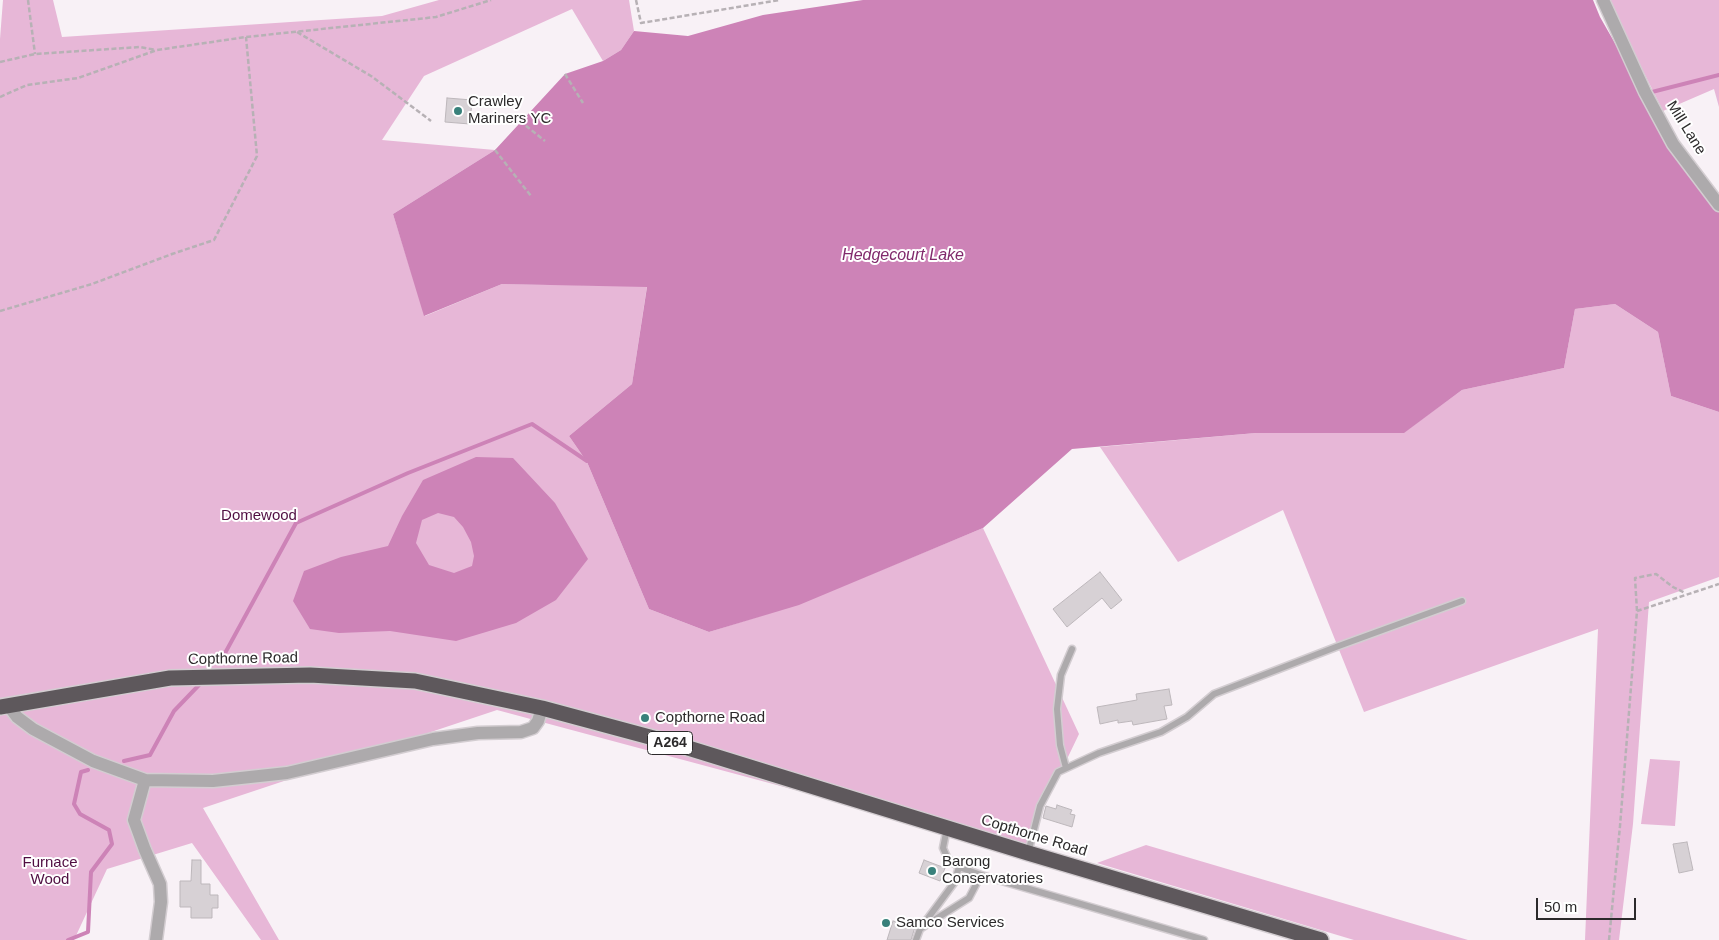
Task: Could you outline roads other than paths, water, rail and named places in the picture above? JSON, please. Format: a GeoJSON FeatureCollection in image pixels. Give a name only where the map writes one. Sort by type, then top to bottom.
{"type":"FeatureCollection","features":[{"type":"Feature","properties":{"kind":"highway","name":"Copthorne Road"},"geometry":{"type":"LineString","coordinates":[[4,706],[170,678],[310,675],[415,682],[488,695],[672,743],[1028,853],[1321,940]]}},
{"type":"Feature","properties":{"kind":"street","name":"Mill Lane"},"geometry":{"type":"LineString","coordinates":[[1603,0],[1645,92],[1673,144],[1719,205]]}},
{"type":"Feature","properties":{"kind":"street"},"geometry":{"type":"LineString","coordinates":[[4,706],[33,729],[94,761],[144,780],[213,781],[286,773],[433,739],[478,733],[521,732],[533,728],[538,721],[542,708]]}},
{"type":"Feature","properties":{"kind":"street"},"geometry":{"type":"LineString","coordinates":[[144,780],[134,820],[144,850],[160,884],[161,902],[156,940]]}},
{"type":"Feature","properties":{"kind":"lane"},"geometry":{"type":"LineString","coordinates":[[1028,853],[1040,806],[1058,772],[1099,753],[1161,732],[1187,718],[1214,694],[1462,601]]}},
{"type":"Feature","properties":{"kind":"lane"},"geometry":{"type":"LineString","coordinates":[[1066,768],[1059,736],[1057,709],[1061,676],[1072,649]]}},
{"type":"Feature","properties":{"kind":"lane"},"geometry":{"type":"LineString","coordinates":[[947,828],[942,848],[948,858],[959,867],[1204,940]]}},
{"type":"Feature","properties":{"kind":"lane"},"geometry":{"type":"LineString","coordinates":[[916,940],[920,929],[954,883],[959,867]]}},
{"type":"Feature","properties":{"kind":"lane"},"geometry":{"type":"LineString","coordinates":[[920,929],[969,898],[981,874]]}},
{"type":"Feature","properties":{"kind":"water","name":"Hedgecourt Lake"},"geometry":{"type":"Polygon","coordinates":[[[863,0],[1593,0],[1600,17],[1644,94],[1719,206],[1719,412],[1671,396],[1658,332],[1615,304],[1575,309],[1564,368],[1462,390],[1404,433],[1256,433],[1072,449],[983,528],[799,605],[709,632],[649,609],[587,462],[569,436],[632,384],[647,287],[502,284],[424,316],[393,214],[495,150],[565,74],[603,61],[621,50],[634,31],[688,36],[763,15],[863,0]]]}},
{"type":"Feature","properties":{"kind":"water"},"geometry":{"type":"Polygon","coordinates":[[[476,457],[513,458],[555,503],[588,559],[556,600],[516,623],[456,641],[390,631],[339,633],[310,629],[293,601],[304,571],[341,557],[388,546],[402,516],[423,480],[476,457]],[[438,513],[422,520],[416,543],[429,565],[454,573],[472,566],[474,556],[471,542],[463,527],[454,517],[438,513]]]}},
{"type":"Feature","properties":{"kind":"waterway"},"geometry":{"type":"LineString","coordinates":[[1648,93],[1719,75]]}},
{"type":"Feature","properties":{"kind":"waterway"},"geometry":{"type":"LineString","coordinates":[[219,661],[296,523],[408,473],[532,424],[587,461]]}},
{"type":"Feature","properties":{"kind":"waterway"},"geometry":{"type":"LineString","coordinates":[[124,761],[150,755],[174,711],[199,685]]}},
{"type":"Feature","properties":{"kind":"waterway"},"geometry":{"type":"LineString","coordinates":[[68,940],[88,932],[91,872],[112,844],[109,830],[80,814],[74,804],[81,772],[88,770]]}},
{"type":"Feature","properties":{"kind":"place","name":"Crawley Mariners YC"},"geometry":{"type":"Point","coordinates":[458,111]}},
{"type":"Feature","properties":{"kind":"place","name":"Copthorne Road"},"geometry":{"type":"Point","coordinates":[645,718]}},
{"type":"Feature","properties":{"kind":"place","name":"Barong Conservatories"},"geometry":{"type":"Point","coordinates":[932,871]}},
{"type":"Feature","properties":{"kind":"place","name":"Samco Services"},"geometry":{"type":"Point","coordinates":[886,923]}},
{"type":"Feature","properties":{"kind":"park label","name":"Domewood"},"geometry":{"type":"Point","coordinates":[259,516]}},
{"type":"Feature","properties":{"kind":"park label","name":"Furnace Wood"},"geometry":{"type":"Point","coordinates":[50,872]}}]}
